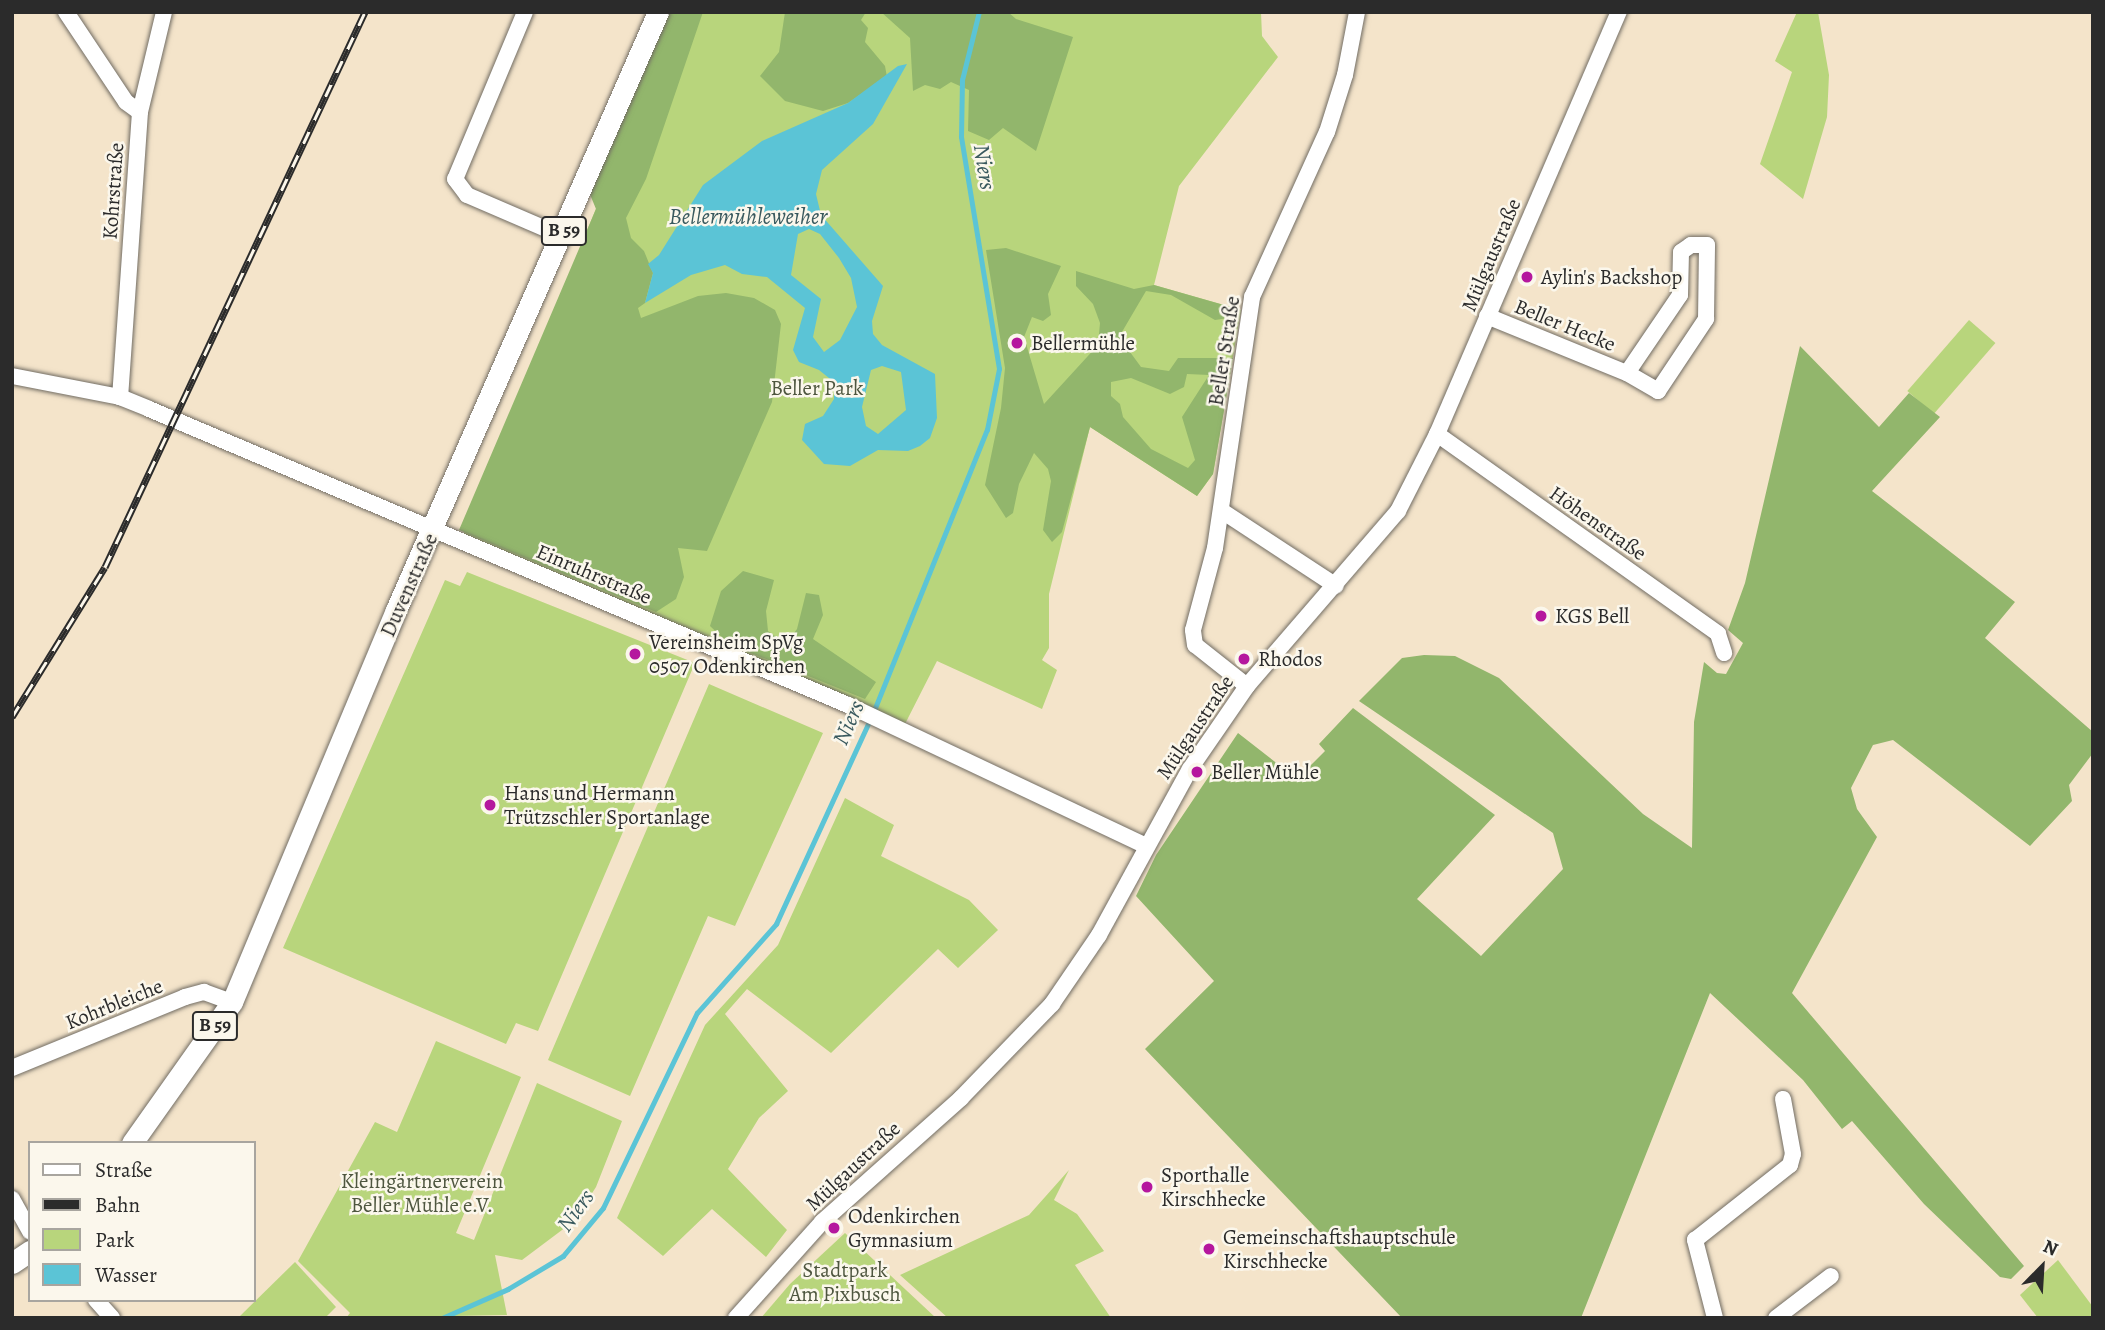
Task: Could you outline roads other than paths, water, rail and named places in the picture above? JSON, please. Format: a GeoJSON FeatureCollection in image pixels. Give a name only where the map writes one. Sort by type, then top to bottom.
{"type":"FeatureCollection","features":[{"type":"Feature","properties":{"kind":"main road","name":"Duvenstraße"},"geometry":{"type":"LineString","coordinates":[[133,1141],[232,1002],[658,12]]}},
{"type":"Feature","properties":{"kind":"main road"},"geometry":{"type":"LineString","coordinates":[[12,1263],[28,1252]]}},
{"type":"Feature","properties":{"kind":"street"},"geometry":{"type":"LineString","coordinates":[[66,12],[126,102],[140,112]]}},
{"type":"Feature","properties":{"kind":"street","name":"Kohrstraße"},"geometry":{"type":"LineString","coordinates":[[120,397],[140,112],[164,12]]}},
{"type":"Feature","properties":{"kind":"street"},"geometry":{"type":"LineString","coordinates":[[525,12],[455,178],[467,195],[562,236]]}},
{"type":"Feature","properties":{"kind":"street","name":"Beller Straße"},"geometry":{"type":"LineString","coordinates":[[1247,686],[1195,645],[1193,630],[1222,512],[1252,297],[1327,132],[1345,75],[1357,12]]}},
{"type":"Feature","properties":{"kind":"street","name":"Mülgaustraße"},"geometry":{"type":"LineString","coordinates":[[736,1318],[822,1222],[961,1098],[1052,1004],[1099,935],[1190,769],[1247,686],[1398,511],[1437,434],[1619,12]]}},
{"type":"Feature","properties":{"kind":"street","name":"Beller Hecke"},"geometry":{"type":"LineString","coordinates":[[1488,316],[1628,373],[1658,391],[1706,319],[1707,245],[1691,245],[1681,252],[1680,295],[1628,373]]}},
{"type":"Feature","properties":{"kind":"street","name":"Einruhrstraße"},"geometry":{"type":"LineString","coordinates":[[12,376],[120,397],[857,709],[1146,846]]}},
{"type":"Feature","properties":{"kind":"street","name":"Höhenstraße"},"geometry":{"type":"LineString","coordinates":[[1437,434],[1718,634],[1724,653]]}},
{"type":"Feature","properties":{"kind":"street"},"geometry":{"type":"LineString","coordinates":[[1222,512],[1336,586]]}},
{"type":"Feature","properties":{"kind":"street","name":"Kohrbleiche"},"geometry":{"type":"LineString","coordinates":[[12,1068],[185,997],[204,992],[232,1002]]}},
{"type":"Feature","properties":{"kind":"street"},"geometry":{"type":"LineString","coordinates":[[1716,1318],[1695,1240],[1790,1166],[1793,1154],[1783,1099]]}},
{"type":"Feature","properties":{"kind":"street"},"geometry":{"type":"LineString","coordinates":[[12,1199],[28,1227]]}},
{"type":"Feature","properties":{"kind":"street"},"geometry":{"type":"LineString","coordinates":[[1776,1318],[1831,1276]]}},
{"type":"Feature","properties":{"kind":"street"},"geometry":{"type":"LineString","coordinates":[[98,1302],[112,1318]]}},
{"type":"Feature","properties":{"kind":"water","name":"Bellermühleweiher"},"geometry":{"type":"Polygon","coordinates":[[[907,64],[873,124],[822,170],[816,194],[821,215],[883,286],[872,321],[873,334],[882,345],[935,374],[937,418],[930,438],[908,451],[878,450],[850,466],[824,464],[802,440],[805,424],[823,416],[834,399],[834,382],[819,370],[799,362],[793,350],[805,308],[767,277],[742,274],[725,265],[691,275],[645,303],[653,273],[648,264],[659,255],[703,185],[762,141],[848,103],[898,66],[907,64]],[[809,229],[798,234],[791,275],[821,299],[813,337],[824,352],[840,340],[857,307],[851,278],[839,258],[820,234],[809,229]],[[882,366],[871,370],[862,407],[866,426],[878,434],[906,410],[901,372],[882,366]]]}},
{"type":"Feature","properties":{"kind":"waterway","name":"Niers"},"geometry":{"type":"LineString","coordinates":[[873,713],[987,430],[999,369],[961,137],[962,80],[979,12]]}},
{"type":"Feature","properties":{"kind":"waterway","name":"Niers"},"geometry":{"type":"LineString","coordinates":[[442,1318],[508,1289],[563,1256],[603,1208],[697,1013],[776,924],[870,720]]}},
{"type":"Feature","properties":{"kind":"railway"},"geometry":{"type":"LineString","coordinates":[[12,717],[105,567],[365,12]]}},
{"type":"Feature","properties":{"kind":"place","name":"Aylin's Backshop"},"geometry":{"type":"Point","coordinates":[1527,277]}},
{"type":"Feature","properties":{"kind":"place","name":"Bellermühle"},"geometry":{"type":"Point","coordinates":[1017,343]}},
{"type":"Feature","properties":{"kind":"place","name":"KGS Bell"},"geometry":{"type":"Point","coordinates":[1541,616]}},
{"type":"Feature","properties":{"kind":"place","name":"Vereinsheim SpVg 0507 Odenkirchen"},"geometry":{"type":"Point","coordinates":[635,654]}},
{"type":"Feature","properties":{"kind":"place","name":"Rhodos"},"geometry":{"type":"Point","coordinates":[1244,659]}},
{"type":"Feature","properties":{"kind":"place","name":"Beller Mühle"},"geometry":{"type":"Point","coordinates":[1197,772]}},
{"type":"Feature","properties":{"kind":"place","name":"Hans und Hermann Trützschler Sportanlage"},"geometry":{"type":"Point","coordinates":[490,805]}},
{"type":"Feature","properties":{"kind":"place","name":"Sporthalle Kirschhecke"},"geometry":{"type":"Point","coordinates":[1147,1187]}},
{"type":"Feature","properties":{"kind":"place","name":"Odenkirchen Gymnasium"},"geometry":{"type":"Point","coordinates":[834,1228]}},
{"type":"Feature","properties":{"kind":"place","name":"Gemeinschaftshauptschule Kirschhecke"},"geometry":{"type":"Point","coordinates":[1209,1249]}},
{"type":"Feature","properties":{"kind":"park label","name":"Beller Park"},"geometry":{"type":"Point","coordinates":[817,388]}},
{"type":"Feature","properties":{"kind":"park label","name":"Kleingärtnerverein Beller Mühle e.V."},"geometry":{"type":"Point","coordinates":[422,1193]}},
{"type":"Feature","properties":{"kind":"park label","name":"Stadtpark Am Pixbusch"},"geometry":{"type":"Point","coordinates":[845,1282]}}]}
